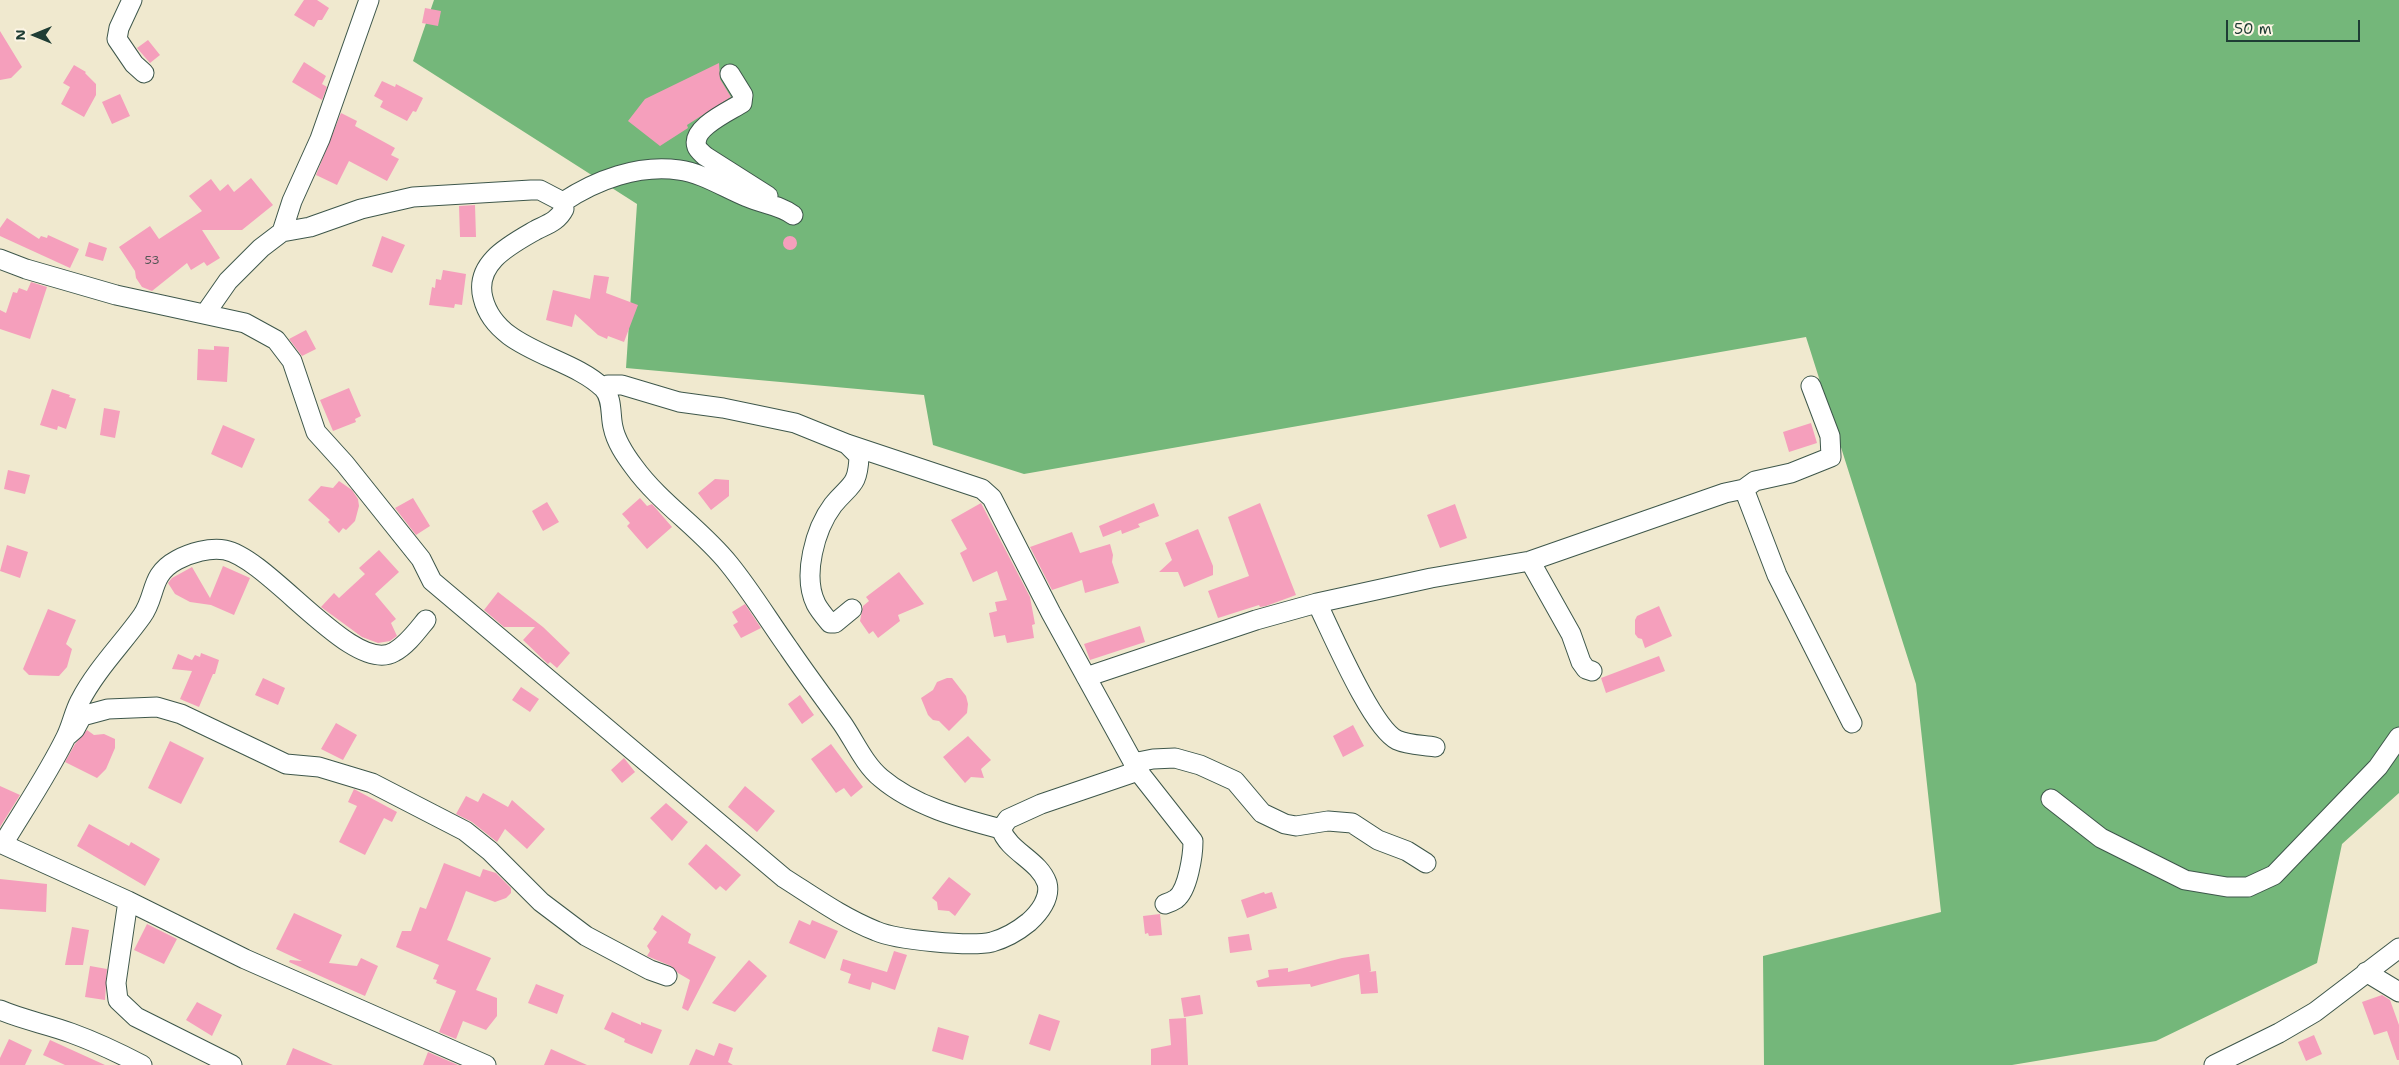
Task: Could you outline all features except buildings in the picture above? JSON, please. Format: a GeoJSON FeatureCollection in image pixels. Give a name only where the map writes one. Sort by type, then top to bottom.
{"type":"FeatureCollection","features":[{"type":"Feature","properties":{"kind":"street"},"geometry":{"type":"LineString","coordinates":[[132,0],[119,28],[118,39],[134,64],[144,73]]}},
{"type":"Feature","properties":{"kind":"street"},"geometry":{"type":"LineString","coordinates":[[282,232],[292,201],[320,140],[369,0]]}},
{"type":"Feature","properties":{"kind":"street"},"geometry":{"type":"LineString","coordinates":[[563,202],[577,192],[622,174],[642,169],[662,169],[680,170],[693,174],[790,213],[781,202],[705,156],[697,148],[697,137],[704,127],[742,103],[743,95],[730,74]]}},
{"type":"Feature","properties":{"kind":"street"},"geometry":{"type":"LineString","coordinates":[[205,314],[228,281],[261,248],[282,232],[310,227],[361,209],[413,197],[540,190],[563,202]]}},
{"type":"Feature","properties":{"kind":"street"},"geometry":{"type":"LineString","coordinates":[[0,259],[26,269],[116,295],[244,323],[276,340],[292,361],[316,432],[345,464],[421,559],[432,581],[784,878],[848,918],[878,932],[937,942],[972,944],[991,942],[1017,932],[1036,916],[1047,896],[1047,883],[1041,874],[1008,842],[1001,829],[967,820],[923,804],[889,784],[873,771],[733,568],[635,469],[619,445],[613,427],[608,397],[603,388],[579,372],[511,336],[495,320],[482,298],[481,278],[489,262],[556,220],[564,208],[563,202]]}},
{"type":"Feature","properties":{"kind":"street"},"geometry":{"type":"LineString","coordinates":[[603,388],[608,385],[622,385],[679,402],[723,408],[795,423],[847,444],[982,489],[998,508],[1086,677],[1136,767],[1192,841],[1193,854],[1184,888],[1177,898],[1165,904]]}},
{"type":"Feature","properties":{"kind":"street"},"geometry":{"type":"LineString","coordinates":[[1086,677],[1256,620],[1317,602],[1440,576],[1530,561],[1699,502],[1744,489],[1755,481],[1791,473],[1831,457],[1830,436],[1811,386]]}},
{"type":"Feature","properties":{"kind":"street"},"geometry":{"type":"LineString","coordinates":[[847,444],[859,456],[858,474],[854,482],[833,504],[822,522],[811,552],[811,588],[816,604],[830,622],[834,623],[852,609]]}},
{"type":"Feature","properties":{"kind":"street"},"geometry":{"type":"LineString","coordinates":[[1744,489],[1777,575],[1852,722]]}},
{"type":"Feature","properties":{"kind":"street"},"geometry":{"type":"LineString","coordinates":[[426,620],[411,638],[393,653],[375,655],[365,653],[355,648],[276,582],[238,555],[225,550],[197,552],[177,560],[156,579],[144,614],[79,702],[67,736],[1,844],[128,901],[245,959],[486,1065]]}},
{"type":"Feature","properties":{"kind":"street"},"geometry":{"type":"LineString","coordinates":[[1530,561],[1571,634],[1581,662],[1586,669],[1592,671]]}},
{"type":"Feature","properties":{"kind":"street"},"geometry":{"type":"LineString","coordinates":[[1317,602],[1362,695],[1388,734],[1398,741],[1435,747]]}},
{"type":"Feature","properties":{"kind":"street"},"geometry":{"type":"LineString","coordinates":[[67,736],[75,729],[82,716],[108,710],[157,707],[181,714],[286,764],[319,767],[372,783],[465,831],[497,858],[541,902],[586,936],[650,970],[667,976]]}},
{"type":"Feature","properties":{"kind":"street"},"geometry":{"type":"LineString","coordinates":[[2051,799],[2101,838],[2185,880],[2227,887],[2248,887],[2274,874],[2378,766],[2399,737]]}},
{"type":"Feature","properties":{"kind":"street"},"geometry":{"type":"LineString","coordinates":[[1001,829],[1008,819],[1041,804],[1153,759],[1175,758],[1200,764],[1235,781],[1262,813],[1285,824],[1296,826],[1328,821],[1352,823],[1378,840],[1407,851],[1426,863]]}},
{"type":"Feature","properties":{"kind":"street"},"geometry":{"type":"LineString","coordinates":[[128,901],[116,983],[118,1000],[136,1016],[232,1065]]}},
{"type":"Feature","properties":{"kind":"street"},"geometry":{"type":"LineString","coordinates":[[2214,1065],[2279,1033],[2315,1012],[2399,948]]}},
{"type":"Feature","properties":{"kind":"street"},"geometry":{"type":"LineString","coordinates":[[2366,972],[2399,992]]}},
{"type":"Feature","properties":{"kind":"street"},"geometry":{"type":"LineString","coordinates":[[0,1010],[20,1018],[69,1032],[118,1052],[142,1065]]}},
{"type":"Feature","properties":{"kind":"green space"},"geometry":{"type":"Polygon","coordinates":[[[434,0],[2399,0],[2399,793],[2342,844],[2317,963],[2156,1041],[2012,1065],[1764,1065],[1763,956],[1941,912],[1916,684],[1806,337],[1024,474],[933,445],[924,395],[626,368],[637,204],[413,61],[434,0]]]}}]}
